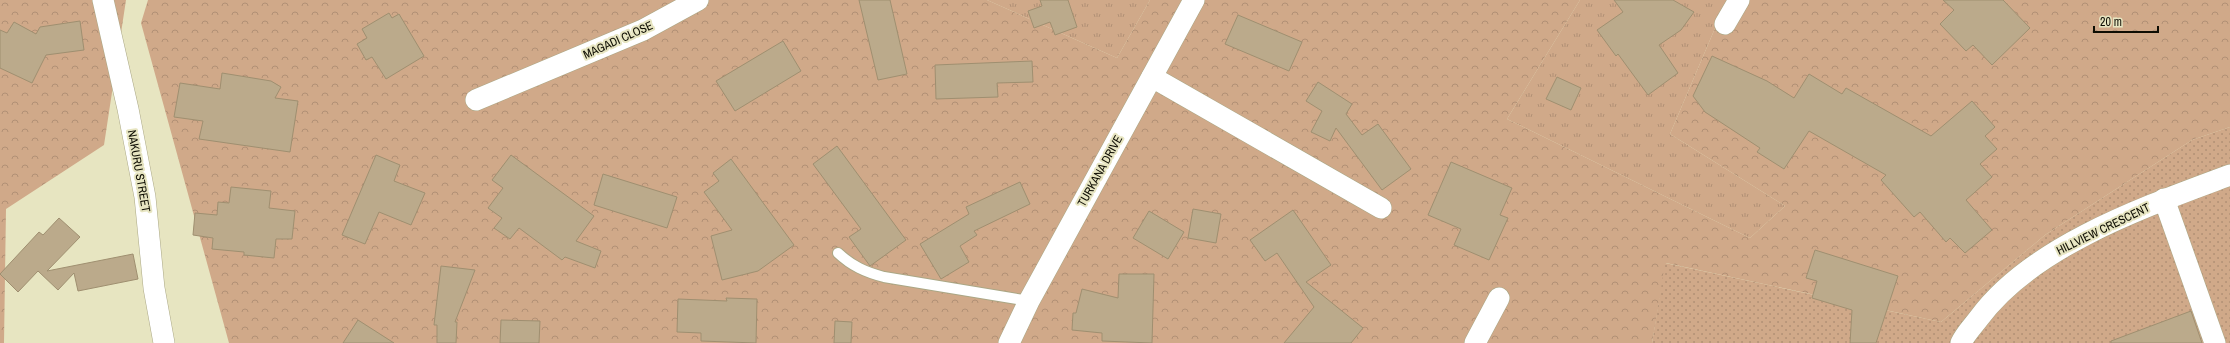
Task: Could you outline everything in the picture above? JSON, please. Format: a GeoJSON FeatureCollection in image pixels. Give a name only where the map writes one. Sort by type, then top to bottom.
{"type":"FeatureCollection","features":[{"type":"Feature","properties":{"kind":"street","name":"NAKURU STREET"},"geometry":{"type":"LineString","coordinates":[[103,0],[128,109],[145,197],[154,288],[164,343]]}},
{"type":"Feature","properties":{"kind":"street","name":"MAGADI CLOSE"},"geometry":{"type":"LineString","coordinates":[[476,100],[644,30],[698,0]]}},
{"type":"Feature","properties":{"kind":"street","name":"TURKANA DRIVE"},"geometry":{"type":"LineString","coordinates":[[1009,343],[1029,300],[1194,0]]}},
{"type":"Feature","properties":{"kind":"street"},"geometry":{"type":"LineString","coordinates":[[1726,24],[1738,0]]}},
{"type":"Feature","properties":{"kind":"street"},"geometry":{"type":"LineString","coordinates":[[1152,77],[1381,208]]}},
{"type":"Feature","properties":{"kind":"street","name":"HILLVIEW CRESCENT"},"geometry":{"type":"LineString","coordinates":[[1962,343],[1987,306],[2017,278],[2063,246],[2164,199],[2230,175]]}},
{"type":"Feature","properties":{"kind":"street"},"geometry":{"type":"LineString","coordinates":[[2164,199],[2215,343]]}},
{"type":"Feature","properties":{"kind":"street"},"geometry":{"type":"LineString","coordinates":[[1475,343],[1499,298]]}},
{"type":"Feature","properties":{"kind":"lane"},"geometry":{"type":"LineString","coordinates":[[838,253],[850,264],[863,271],[884,277],[1029,300]]}},
{"type":"Feature","properties":{"kind":"green space"},"geometry":{"type":"Polygon","coordinates":[[[0,0],[126,0],[104,145],[6,209],[4,343],[0,343],[0,0]]]}},
{"type":"Feature","properties":{"kind":"green space"},"geometry":{"type":"Polygon","coordinates":[[[148,0],[987,0],[1117,58],[1150,0],[1580,0],[1507,119],[1750,238],[1785,206],[1670,134],[1727,0],[2230,0],[2230,127],[2192,140],[2045,235],[1941,322],[1666,263],[1652,343],[229,343],[141,23],[148,0]]]}},
{"type":"Feature","properties":{"kind":"green space"},"geometry":{"type":"Polygon","coordinates":[[[987,0],[1150,0],[1117,58],[987,0]]]}},
{"type":"Feature","properties":{"kind":"green space"},"geometry":{"type":"Polygon","coordinates":[[[1580,0],[1727,0],[1670,134],[1785,206],[1750,238],[1507,119],[1580,0]]]}},
{"type":"Feature","properties":{"kind":"green space"},"geometry":{"type":"Polygon","coordinates":[[[2230,127],[2230,343],[1652,343],[1665,263],[1941,322],[2045,235],[2192,140],[2230,127]]]}},
{"type":"Feature","properties":{"kind":"building"},"geometry":{"type":"Polygon","coordinates":[[[859,0],[890,0],[907,74],[878,80],[859,0]]]}},
{"type":"Feature","properties":{"kind":"building"},"geometry":{"type":"Polygon","coordinates":[[[1040,0],[1068,0],[1077,27],[1055,35],[1050,22],[1034,28],[1028,11],[1042,6],[1040,0]]]}},
{"type":"Feature","properties":{"kind":"building"},"geometry":{"type":"Polygon","coordinates":[[[1614,0],[1673,0],[1694,12],[1681,30],[1659,45],[1678,73],[1648,95],[1618,54],[1616,56],[1597,30],[1623,12],[1614,0]]]}},
{"type":"Feature","properties":{"kind":"building"},"geometry":{"type":"Polygon","coordinates":[[[1943,0],[2003,0],[2030,28],[1992,65],[1973,45],[1966,51],[1940,24],[1954,10],[1943,0]]]}},
{"type":"Feature","properties":{"kind":"building"},"geometry":{"type":"Polygon","coordinates":[[[389,13],[392,18],[399,14],[424,56],[386,79],[372,57],[366,60],[357,44],[367,38],[362,29],[389,13]]]}},
{"type":"Feature","properties":{"kind":"building"},"geometry":{"type":"Polygon","coordinates":[[[1238,15],[1302,42],[1289,71],[1225,44],[1238,15]]]}},
{"type":"Feature","properties":{"kind":"building"},"geometry":{"type":"Polygon","coordinates":[[[80,21],[84,50],[46,55],[32,83],[0,68],[0,30],[7,33],[14,22],[36,34],[40,27],[80,21]]]}},
{"type":"Feature","properties":{"kind":"building"},"geometry":{"type":"Polygon","coordinates":[[[783,41],[801,71],[735,111],[716,81],[783,41]]]}},
{"type":"Feature","properties":{"kind":"building"},"geometry":{"type":"Polygon","coordinates":[[[1712,56],[1767,81],[1794,98],[1809,74],[1842,94],[1846,88],[1931,136],[1972,101],[1995,127],[1985,136],[1997,149],[1980,164],[1992,177],[1966,200],[1992,230],[1965,253],[1950,238],[1946,242],[1920,212],[1914,217],[1881,180],[1886,175],[1809,131],[1784,169],[1757,152],[1760,148],[1705,112],[1693,96],[1712,56]]]}},
{"type":"Feature","properties":{"kind":"building"},"geometry":{"type":"Polygon","coordinates":[[[1032,61],[1033,82],[997,83],[998,97],[936,99],[935,65],[1032,61]]]}},
{"type":"Feature","properties":{"kind":"building"},"geometry":{"type":"Polygon","coordinates":[[[222,73],[271,81],[281,87],[275,98],[298,101],[290,152],[199,139],[203,121],[174,117],[180,83],[220,89],[222,73]]]}},
{"type":"Feature","properties":{"kind":"building"},"geometry":{"type":"Polygon","coordinates":[[[1557,77],[1581,88],[1571,110],[1546,99],[1557,77]]]}},
{"type":"Feature","properties":{"kind":"building"},"geometry":{"type":"Polygon","coordinates":[[[1318,82],[1352,104],[1346,114],[1362,135],[1378,124],[1411,169],[1382,190],[1336,128],[1330,141],[1311,132],[1322,111],[1306,101],[1318,82]]]}},
{"type":"Feature","properties":{"kind":"building"},"geometry":{"type":"Polygon","coordinates":[[[837,146],[906,240],[870,266],[849,237],[861,229],[813,164],[837,146]]]}},
{"type":"Feature","properties":{"kind":"building"},"geometry":{"type":"Polygon","coordinates":[[[376,155],[400,165],[394,181],[425,193],[411,225],[379,212],[365,244],[342,235],[376,155]]]}},
{"type":"Feature","properties":{"kind":"building"},"geometry":{"type":"Polygon","coordinates":[[[511,155],[594,216],[576,241],[601,251],[595,268],[565,257],[562,260],[519,228],[510,239],[494,228],[502,218],[488,208],[503,188],[492,180],[511,155]]]}},
{"type":"Feature","properties":{"kind":"building"},"geometry":{"type":"Polygon","coordinates":[[[731,159],[794,245],[758,271],[722,280],[711,236],[732,230],[704,192],[719,181],[713,173],[731,159]]]}},
{"type":"Feature","properties":{"kind":"building"},"geometry":{"type":"Polygon","coordinates":[[[1451,162],[1512,188],[1500,215],[1508,218],[1489,260],[1454,245],[1461,229],[1428,215],[1451,162]]]}},
{"type":"Feature","properties":{"kind":"building"},"geometry":{"type":"Polygon","coordinates":[[[603,174],[677,197],[667,228],[594,205],[603,174]]]}},
{"type":"Feature","properties":{"kind":"building"},"geometry":{"type":"Polygon","coordinates":[[[1020,182],[1030,204],[974,231],[977,235],[960,246],[969,262],[941,279],[920,244],[969,214],[966,207],[1020,182]]]}},
{"type":"Feature","properties":{"kind":"building"},"geometry":{"type":"Polygon","coordinates":[[[231,187],[271,191],[269,208],[295,211],[292,239],[276,239],[274,258],[244,255],[244,252],[212,249],[213,238],[193,235],[195,213],[217,215],[218,202],[229,203],[231,187]]]}},
{"type":"Feature","properties":{"kind":"building"},"geometry":{"type":"Polygon","coordinates":[[[1193,209],[1221,214],[1216,243],[1188,238],[1193,209]]]}},
{"type":"Feature","properties":{"kind":"building"},"geometry":{"type":"Polygon","coordinates":[[[1293,210],[1331,265],[1306,282],[1363,328],[1351,343],[1284,343],[1314,307],[1277,253],[1265,261],[1250,240],[1293,210]]]}},
{"type":"Feature","properties":{"kind":"building"},"geometry":{"type":"Polygon","coordinates":[[[1149,211],[1184,232],[1168,259],[1133,238],[1149,211]]]}},
{"type":"Feature","properties":{"kind":"building"},"geometry":{"type":"Polygon","coordinates":[[[59,218],[80,237],[47,271],[133,254],[138,279],[78,291],[74,273],[58,290],[38,271],[18,292],[0,274],[39,232],[43,235],[59,218]]]}},
{"type":"Feature","properties":{"kind":"building"},"geometry":{"type":"Polygon","coordinates":[[[1815,250],[1898,276],[1876,343],[1850,343],[1852,310],[1812,298],[1817,281],[1806,278],[1815,250]]]}},
{"type":"Feature","properties":{"kind":"building"},"geometry":{"type":"Polygon","coordinates":[[[441,266],[475,270],[455,322],[457,322],[456,343],[437,343],[437,325],[434,325],[441,266]]]}},
{"type":"Feature","properties":{"kind":"building"},"geometry":{"type":"Polygon","coordinates":[[[1119,274],[1154,274],[1152,343],[1102,341],[1102,333],[1072,330],[1073,313],[1076,313],[1082,289],[1118,298],[1119,274]]]}},
{"type":"Feature","properties":{"kind":"building"},"geometry":{"type":"Polygon","coordinates":[[[726,298],[757,299],[756,343],[701,341],[701,333],[677,332],[678,299],[727,301],[726,298]]]}},
{"type":"Feature","properties":{"kind":"building"},"geometry":{"type":"Polygon","coordinates":[[[2191,311],[2202,343],[2111,343],[2111,341],[2191,311]]]}},
{"type":"Feature","properties":{"kind":"building"},"geometry":{"type":"Polygon","coordinates":[[[358,320],[394,343],[343,343],[358,320]]]}},
{"type":"Feature","properties":{"kind":"building"},"geometry":{"type":"Polygon","coordinates":[[[501,320],[540,321],[539,343],[500,343],[501,320]]]}},
{"type":"Feature","properties":{"kind":"building"},"geometry":{"type":"Polygon","coordinates":[[[835,321],[852,322],[851,343],[834,343],[835,321]]]}}]}
